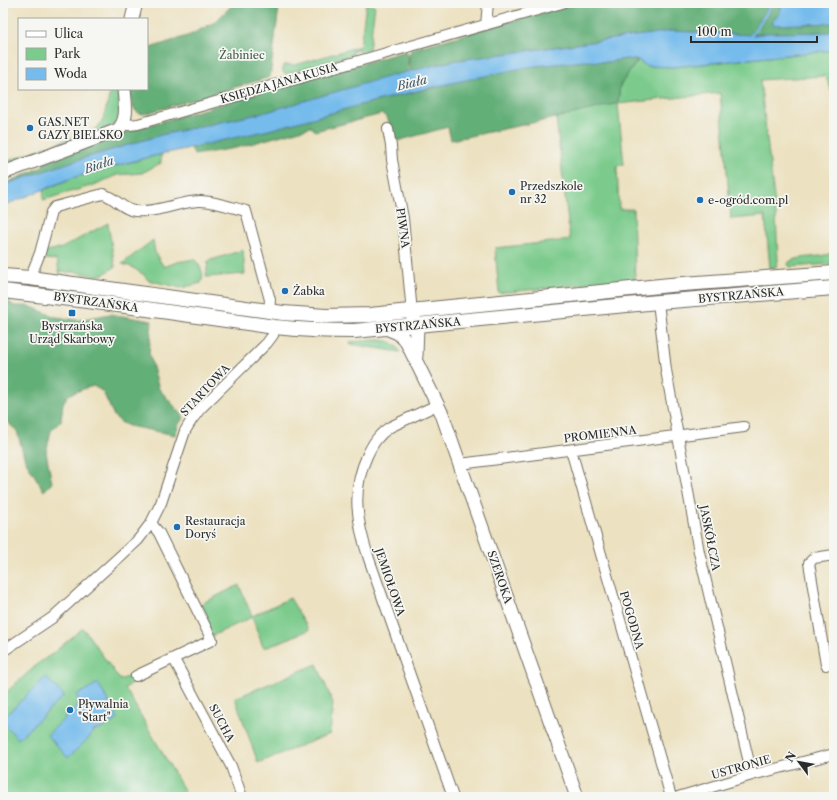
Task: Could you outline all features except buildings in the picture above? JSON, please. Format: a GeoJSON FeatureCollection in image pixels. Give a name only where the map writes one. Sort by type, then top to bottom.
{"type":"FeatureCollection","features":[{"type":"Feature","properties":{"kind":"main road","name":"BYSTRZAŃSKA"},"geometry":{"type":"LineString","coordinates":[[3,276],[30,278],[269,311],[326,316],[370,314],[670,285],[834,273]]}},
{"type":"Feature","properties":{"kind":"main road","name":"BYSTRZAŃSKA"},"geometry":{"type":"LineString","coordinates":[[3,291],[315,331],[411,326],[590,308],[834,288]]}},
{"type":"Feature","properties":{"kind":"main road"},"geometry":{"type":"LineString","coordinates":[[590,308],[591,293]]}},
{"type":"Feature","properties":{"kind":"street"},"geometry":{"type":"LineString","coordinates":[[132,18],[136,3]]}},
{"type":"Feature","properties":{"kind":"street"},"geometry":{"type":"LineString","coordinates":[[486,25],[488,3]]}},
{"type":"Feature","properties":{"kind":"street","name":"KSIĘDZA JANA KUSIA"},"geometry":{"type":"LineString","coordinates":[[123,124],[138,124],[562,3]]}},
{"type":"Feature","properties":{"kind":"street"},"geometry":{"type":"LineString","coordinates":[[3,173],[115,132],[123,124],[126,116],[124,90]]}},
{"type":"Feature","properties":{"kind":"street","name":"PIWNA"},"geometry":{"type":"LineString","coordinates":[[388,129],[392,160],[403,218],[411,302],[411,326]]}},
{"type":"Feature","properties":{"kind":"street"},"geometry":{"type":"LineString","coordinates":[[30,278],[40,253],[51,212],[57,206],[103,194],[134,211],[157,210],[204,201],[246,211],[270,300],[269,311]]}},
{"type":"Feature","properties":{"kind":"street","name":"JASKÓŁCZA"},"geometry":{"type":"LineString","coordinates":[[658,302],[666,370],[699,552],[752,775]]}},
{"type":"Feature","properties":{"kind":"street","name":"SZEROKA"},"geometry":{"type":"LineString","coordinates":[[406,341],[411,326]]}},
{"type":"Feature","properties":{"kind":"street","name":"SZEROKA"},"geometry":{"type":"LineString","coordinates":[[411,326],[416,360]]}},
{"type":"Feature","properties":{"kind":"street","name":"STARTOWA"},"geometry":{"type":"LineString","coordinates":[[3,651],[62,610],[127,550],[150,523],[164,497],[185,431],[191,420],[200,409],[268,343],[273,336],[275,327]]}},
{"type":"Feature","properties":{"kind":"street","name":"SZEROKA"},"geometry":{"type":"LineString","coordinates":[[386,328],[398,333],[406,341],[437,405],[460,464],[577,797]]}},
{"type":"Feature","properties":{"kind":"street","name":"JEMIOŁOWA"},"geometry":{"type":"LineString","coordinates":[[437,405],[383,432],[374,441],[359,479],[357,491],[358,517],[360,534],[366,553],[453,797]]}},
{"type":"Feature","properties":{"kind":"street","name":"PROMIENNA"},"geometry":{"type":"LineString","coordinates":[[460,464],[744,427]]}},
{"type":"Feature","properties":{"kind":"street","name":"POGODNA"},"geometry":{"type":"LineString","coordinates":[[571,450],[671,797]]}},
{"type":"Feature","properties":{"kind":"street"},"geometry":{"type":"LineString","coordinates":[[136,676],[212,640],[159,532],[150,523]]}},
{"type":"Feature","properties":{"kind":"street"},"geometry":{"type":"LineString","coordinates":[[826,665],[809,563],[812,559],[834,555]]}},
{"type":"Feature","properties":{"kind":"street","name":"SUCHA"},"geometry":{"type":"LineString","coordinates":[[176,663],[231,766],[242,797]]}},
{"type":"Feature","properties":{"kind":"street","name":"USTRONIE"},"geometry":{"type":"LineString","coordinates":[[678,797],[752,775],[834,754]]}},
{"type":"Feature","properties":{"kind":"green space","name":"Żabiniec"},"geometry":{"type":"Polygon","coordinates":[[[234,3],[282,3],[279,7],[270,77],[144,114],[136,111],[132,105],[130,90],[148,90],[148,49],[190,35],[215,22],[234,3]]]}},
{"type":"Feature","properties":{"kind":"green space"},"geometry":{"type":"Polygon","coordinates":[[[579,3],[771,3],[750,35],[672,31],[452,61],[411,71],[410,57],[412,49],[579,3]]]}},
{"type":"Feature","properties":{"kind":"green space"},"geometry":{"type":"Polygon","coordinates":[[[775,3],[783,3],[778,17],[778,25],[834,23],[834,32],[768,33],[754,35],[775,3]]]}},
{"type":"Feature","properties":{"kind":"green space"},"geometry":{"type":"Polygon","coordinates":[[[366,4],[375,6],[369,50],[360,52],[358,49],[353,50],[353,54],[285,74],[283,72],[283,65],[295,65],[360,46],[366,4]]]}},
{"type":"Feature","properties":{"kind":"green space"},"geometry":{"type":"Polygon","coordinates":[[[834,50],[834,95],[825,76],[760,80],[776,214],[778,261],[776,267],[770,268],[765,216],[731,219],[720,93],[618,104],[624,165],[617,165],[619,209],[633,209],[635,279],[499,293],[495,248],[570,240],[556,118],[618,103],[620,85],[638,60],[646,66],[674,67],[834,50]]]}},
{"type":"Feature","properties":{"kind":"green space"},"geometry":{"type":"Polygon","coordinates":[[[406,51],[408,54],[409,72],[263,113],[161,135],[68,163],[3,185],[42,167],[44,163],[139,128],[406,51]]]}},
{"type":"Feature","properties":{"kind":"green space"},"geometry":{"type":"Polygon","coordinates":[[[626,59],[638,60],[620,85],[618,103],[556,118],[451,140],[448,127],[397,141],[387,117],[382,114],[315,131],[311,127],[236,148],[194,155],[191,147],[269,130],[360,105],[481,76],[527,67],[584,61],[607,62],[626,59]]]}},
{"type":"Feature","properties":{"kind":"green space"},"geometry":{"type":"Polygon","coordinates":[[[111,90],[118,90],[119,113],[117,121],[114,125],[12,163],[10,160],[96,129],[103,120],[111,90]]]}},
{"type":"Feature","properties":{"kind":"green space"},"geometry":{"type":"Polygon","coordinates":[[[161,154],[161,163],[142,173],[117,175],[94,185],[43,200],[44,190],[72,178],[161,154]]]}},
{"type":"Feature","properties":{"kind":"green space"},"geometry":{"type":"Polygon","coordinates":[[[108,223],[115,267],[104,274],[96,276],[76,272],[59,272],[57,260],[44,259],[46,251],[62,248],[108,223]]]}},
{"type":"Feature","properties":{"kind":"green space"},"geometry":{"type":"Polygon","coordinates":[[[153,240],[155,253],[164,267],[177,262],[194,259],[202,270],[203,276],[201,283],[181,288],[160,283],[148,280],[144,275],[132,267],[122,264],[153,240]]]}},
{"type":"Feature","properties":{"kind":"green space"},"geometry":{"type":"Polygon","coordinates":[[[243,250],[245,274],[206,277],[208,261],[243,250]]]}},
{"type":"Feature","properties":{"kind":"green space"},"geometry":{"type":"Polygon","coordinates":[[[834,252],[834,262],[831,264],[790,267],[788,265],[789,262],[798,258],[822,256],[834,252]]]}},
{"type":"Feature","properties":{"kind":"green space"},"geometry":{"type":"Polygon","coordinates":[[[772,283],[772,285],[747,289],[674,295],[673,291],[772,283]]]}},
{"type":"Feature","properties":{"kind":"green space"},"geometry":{"type":"Polygon","coordinates":[[[6,284],[41,285],[172,304],[171,308],[6,284]]]}},
{"type":"Feature","properties":{"kind":"green space"},"geometry":{"type":"Polygon","coordinates":[[[3,301],[8,301],[14,306],[29,306],[56,317],[78,320],[110,314],[152,321],[149,353],[159,389],[184,417],[179,424],[175,435],[129,426],[122,423],[114,416],[103,392],[94,386],[68,395],[63,403],[61,421],[51,431],[46,452],[52,483],[44,491],[25,460],[17,431],[3,418],[3,301]]]}},
{"type":"Feature","properties":{"kind":"green space"},"geometry":{"type":"Polygon","coordinates":[[[178,304],[379,319],[379,323],[313,326],[177,308],[178,304]]]}},
{"type":"Feature","properties":{"kind":"green space"},"geometry":{"type":"Polygon","coordinates":[[[384,340],[393,343],[400,352],[350,344],[350,342],[384,340]]]}},
{"type":"Feature","properties":{"kind":"green space"},"geometry":{"type":"Polygon","coordinates":[[[239,585],[252,616],[290,598],[309,630],[268,647],[263,647],[252,617],[212,636],[200,606],[203,603],[239,585]]]}},
{"type":"Feature","properties":{"kind":"green space","name":"Pływalnia \"Start\""},"geometry":{"type":"Polygon","coordinates":[[[83,628],[120,680],[132,675],[136,681],[125,688],[188,797],[3,797],[3,695],[40,662],[83,628]]]}},
{"type":"Feature","properties":{"kind":"green space"},"geometry":{"type":"Polygon","coordinates":[[[317,664],[333,703],[330,734],[258,763],[235,698],[317,664]]]}},
{"type":"Feature","properties":{"kind":"water"},"geometry":{"type":"Polygon","coordinates":[[[783,3],[834,3],[834,23],[773,25],[773,19],[778,17],[783,3]]]}},
{"type":"Feature","properties":{"kind":"water","name":"Biała"},"geometry":{"type":"Polygon","coordinates":[[[672,31],[754,35],[767,33],[834,32],[834,50],[674,67],[646,66],[638,60],[626,59],[607,62],[584,61],[527,67],[433,87],[269,130],[145,158],[72,178],[3,206],[3,185],[68,163],[161,135],[263,113],[390,76],[452,61],[672,31]]]}},
{"type":"Feature","properties":{"kind":"water"},"geometry":{"type":"Polygon","coordinates":[[[46,677],[64,696],[18,739],[3,723],[3,718],[46,677]]]}},
{"type":"Feature","properties":{"kind":"water"},"geometry":{"type":"Polygon","coordinates":[[[98,683],[118,719],[101,729],[93,731],[89,738],[68,758],[47,735],[76,708],[78,702],[77,695],[98,683]]]}},
{"type":"Feature","properties":{"kind":"waterway"},"geometry":{"type":"LineString","coordinates":[[750,37],[773,3]]}},
{"type":"Feature","properties":{"kind":"place","name":"GAS.NET GAZY BIELSKO"},"geometry":{"type":"Point","coordinates":[30,128]}},
{"type":"Feature","properties":{"kind":"place","name":"Przedszkole nr 32"},"geometry":{"type":"Point","coordinates":[512,192]}},
{"type":"Feature","properties":{"kind":"place","name":"e-ogród.com.pl"},"geometry":{"type":"Point","coordinates":[700,200]}},
{"type":"Feature","properties":{"kind":"place","name":"Żabka"},"geometry":{"type":"Point","coordinates":[285,291]}},
{"type":"Feature","properties":{"kind":"place","name":"Bystrzańska Urząd Skarbowy"},"geometry":{"type":"Point","coordinates":[72,313]}},
{"type":"Feature","properties":{"kind":"place","name":"Restauracja Doryś"},"geometry":{"type":"Point","coordinates":[177,527]}},
{"type":"Feature","properties":{"kind":"place","name":"Pływalnia \"Start\""},"geometry":{"type":"Point","coordinates":[70,710]}}]}
